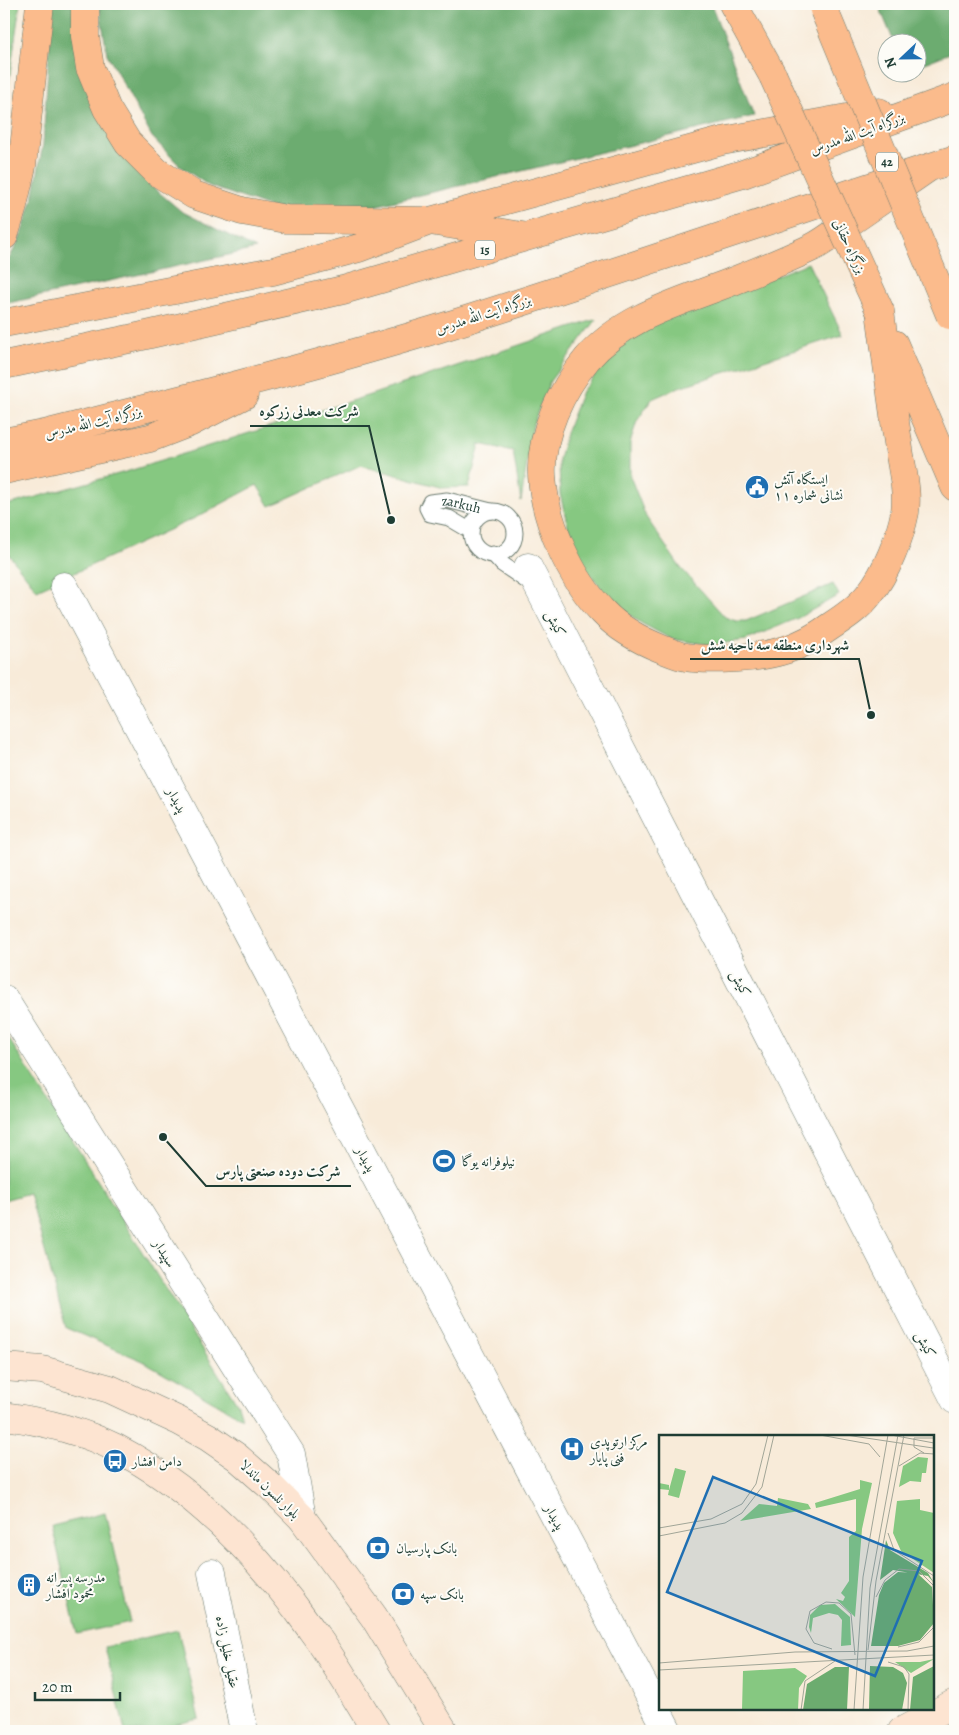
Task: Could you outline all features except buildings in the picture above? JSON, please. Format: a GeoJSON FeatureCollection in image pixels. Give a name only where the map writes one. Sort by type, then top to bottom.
{"type":"FeatureCollection","features":[{"type":"Feature","properties":{"kind":"highway"},"geometry":{"type":"LineString","coordinates":[[4,236],[22,166],[40,4]]}},
{"type":"Feature","properties":{"kind":"highway"},"geometry":{"type":"LineString","coordinates":[[85,4],[85,36],[90,68],[107,109],[128,143],[156,172],[194,196],[242,211],[286,218],[430,220],[528,237]]}},
{"type":"Feature","properties":{"kind":"highway"},"geometry":{"type":"LineString","coordinates":[[732,4],[773,76]]}},
{"type":"Feature","properties":{"kind":"highway","name":"بزرگراه حقانی"},"geometry":{"type":"LineString","coordinates":[[748,4],[773,76],[880,311],[955,487]]}},
{"type":"Feature","properties":{"kind":"highway","name":"42"},"geometry":{"type":"LineString","coordinates":[[823,6],[954,320]]}},
{"type":"Feature","properties":{"kind":"highway"},"geometry":{"type":"LineString","coordinates":[[4,323],[273,271],[359,248],[430,220],[722,140],[952,98]]}},
{"type":"Feature","properties":{"kind":"highway","name":"بزرگراه آیت الله مدرس"},"geometry":{"type":"LineString","coordinates":[[4,365],[129,339],[343,290],[743,174],[952,98]]}},
{"type":"Feature","properties":{"kind":"highway","name":"بزرگراه آیت الله مدرس"},"geometry":{"type":"LineString","coordinates":[[4,442],[44,434],[286,373],[446,326],[660,258],[955,159]]}},
{"type":"Feature","properties":{"kind":"highway"},"geometry":{"type":"LineString","coordinates":[[880,311],[905,483],[905,511],[887,564],[870,594],[850,613],[820,634],[791,650],[762,656],[719,659],[684,657],[654,646],[626,630],[603,613],[571,568],[546,505],[542,473],[544,445],[556,410],[576,373],[589,356],[605,341],[627,325],[661,308],[734,281],[816,245],[928,168]]}},
{"type":"Feature","properties":{"kind":"highway"},"geometry":{"type":"LineString","coordinates":[[4,470],[150,438],[189,423],[286,373]]}},
{"type":"Feature","properties":{"kind":"main road","name":"بلوار نلسون ماندلا"},"geometry":{"type":"LineString","coordinates":[[4,1367],[42,1370],[110,1389],[179,1421],[208,1437],[237,1457],[302,1518],[374,1617],[444,1731]]}},
{"type":"Feature","properties":{"kind":"main road"},"geometry":{"type":"LineString","coordinates":[[4,1416],[64,1429],[116,1448],[154,1470],[222,1523],[259,1564],[311,1629],[376,1731]]}},
{"type":"Feature","properties":{"kind":"main road"},"geometry":{"type":"LineString","coordinates":[[902,1731],[955,1703]]}},
{"type":"Feature","properties":{"kind":"street","name":"کیش"},"geometry":{"type":"LineString","coordinates":[[533,578],[955,1400]]}},
{"type":"Feature","properties":{"kind":"street","name":"پدیدار"},"geometry":{"type":"LineString","coordinates":[[64,586],[668,1731]]}},
{"type":"Feature","properties":{"kind":"street","name":"سپیدار"},"geometry":{"type":"LineString","coordinates":[[4,999],[291,1454],[302,1518]]}},
{"type":"Feature","properties":{"kind":"street","name":"عقیل خلیل زاده"},"geometry":{"type":"LineString","coordinates":[[212,1573],[244,1731]]}},
{"type":"Feature","properties":{"kind":"lane","name":"zarkuh"},"geometry":{"type":"LineString","coordinates":[[471,531],[449,518],[430,514],[427,508],[430,502],[447,500],[491,511]]}},
{"type":"Feature","properties":{"kind":"lane"},"geometry":{"type":"LineString","coordinates":[[514,531],[514,537],[504,552],[486,554],[472,541],[471,531],[474,522],[479,516],[491,511],[501,512],[509,518],[533,578]]}},
{"type":"Feature","properties":{"kind":"lane"},"geometry":{"type":"LineString","coordinates":[[492,554],[502,564],[533,578]]}},
{"type":"Feature","properties":{"kind":"green space"},"geometry":{"type":"Polygon","coordinates":[[[4,4],[20,4],[4,117],[4,4]]]}},
{"type":"Feature","properties":{"kind":"green space"},"geometry":{"type":"Polygon","coordinates":[[[52,4],[74,4],[129,159],[148,183],[181,211],[256,249],[4,304],[4,265],[20,238],[33,198],[43,144],[52,4]]]}},
{"type":"Feature","properties":{"kind":"green space"},"geometry":{"type":"Polygon","coordinates":[[[99,4],[711,4],[754,116],[366,208],[272,208],[209,186],[180,166],[152,137],[107,54],[99,4]]]}},
{"type":"Feature","properties":{"kind":"green space"},"geometry":{"type":"Polygon","coordinates":[[[878,4],[955,4],[955,51],[926,62],[926,32],[890,32],[878,4]]]}},
{"type":"Feature","properties":{"kind":"green space"},"geometry":{"type":"Polygon","coordinates":[[[808,263],[843,335],[679,387],[652,399],[637,421],[630,443],[630,476],[646,517],[680,567],[725,617],[736,621],[746,621],[833,584],[839,595],[798,618],[746,640],[711,645],[671,639],[641,623],[612,602],[581,562],[568,527],[560,494],[559,459],[567,430],[582,391],[614,352],[650,324],[808,263]]]}},
{"type":"Feature","properties":{"kind":"green space"},"geometry":{"type":"Polygon","coordinates":[[[597,319],[550,381],[533,424],[521,501],[513,451],[480,444],[469,487],[443,488],[361,465],[270,506],[257,485],[195,518],[37,590],[9,555],[4,555],[4,506],[129,471],[373,394],[597,319]]]}},
{"type":"Feature","properties":{"kind":"green space"},"geometry":{"type":"Polygon","coordinates":[[[4,1031],[238,1405],[242,1418],[143,1361],[66,1328],[29,1193],[4,1200],[4,1031]]]}},
{"type":"Feature","properties":{"kind":"green space"},"geometry":{"type":"Polygon","coordinates":[[[105,1513],[130,1622],[77,1634],[52,1526],[105,1513]]]}},
{"type":"Feature","properties":{"kind":"green space"},"geometry":{"type":"Polygon","coordinates":[[[178,1630],[199,1719],[146,1731],[125,1731],[105,1647],[178,1630]]]}},
{"type":"Feature","properties":{"kind":"place","name":"ایستگاه آتش نشانی شماره ۱۱"},"geometry":{"type":"Point","coordinates":[757,487]}},
{"type":"Feature","properties":{"kind":"place","name":"شرکت معدنی زرکوه"},"geometry":{"type":"Point","coordinates":[391,520]}},
{"type":"Feature","properties":{"kind":"place","name":"شهرداری منطقه سه ناحیه شش"},"geometry":{"type":"Point","coordinates":[871,715]}},
{"type":"Feature","properties":{"kind":"place","name":"شرکت دوده صنعتی پارس"},"geometry":{"type":"Point","coordinates":[163,1137]}},
{"type":"Feature","properties":{"kind":"place","name":"نیلوفرانه یوگا"},"geometry":{"type":"Point","coordinates":[444,1161]}},
{"type":"Feature","properties":{"kind":"place","name":"مرکز ارتوپدی فنی پایار"},"geometry":{"type":"Point","coordinates":[572,1449]}},
{"type":"Feature","properties":{"kind":"place","name":"دامن افشار"},"geometry":{"type":"Point","coordinates":[115,1461]}},
{"type":"Feature","properties":{"kind":"place","name":"بانک پارسیان"},"geometry":{"type":"Point","coordinates":[378,1548]}},
{"type":"Feature","properties":{"kind":"place","name":"مدرسه پسرانه محمود افشار"},"geometry":{"type":"Point","coordinates":[29,1585]}},
{"type":"Feature","properties":{"kind":"place","name":"بانک سپه"},"geometry":{"type":"Point","coordinates":[403,1594]}}]}
